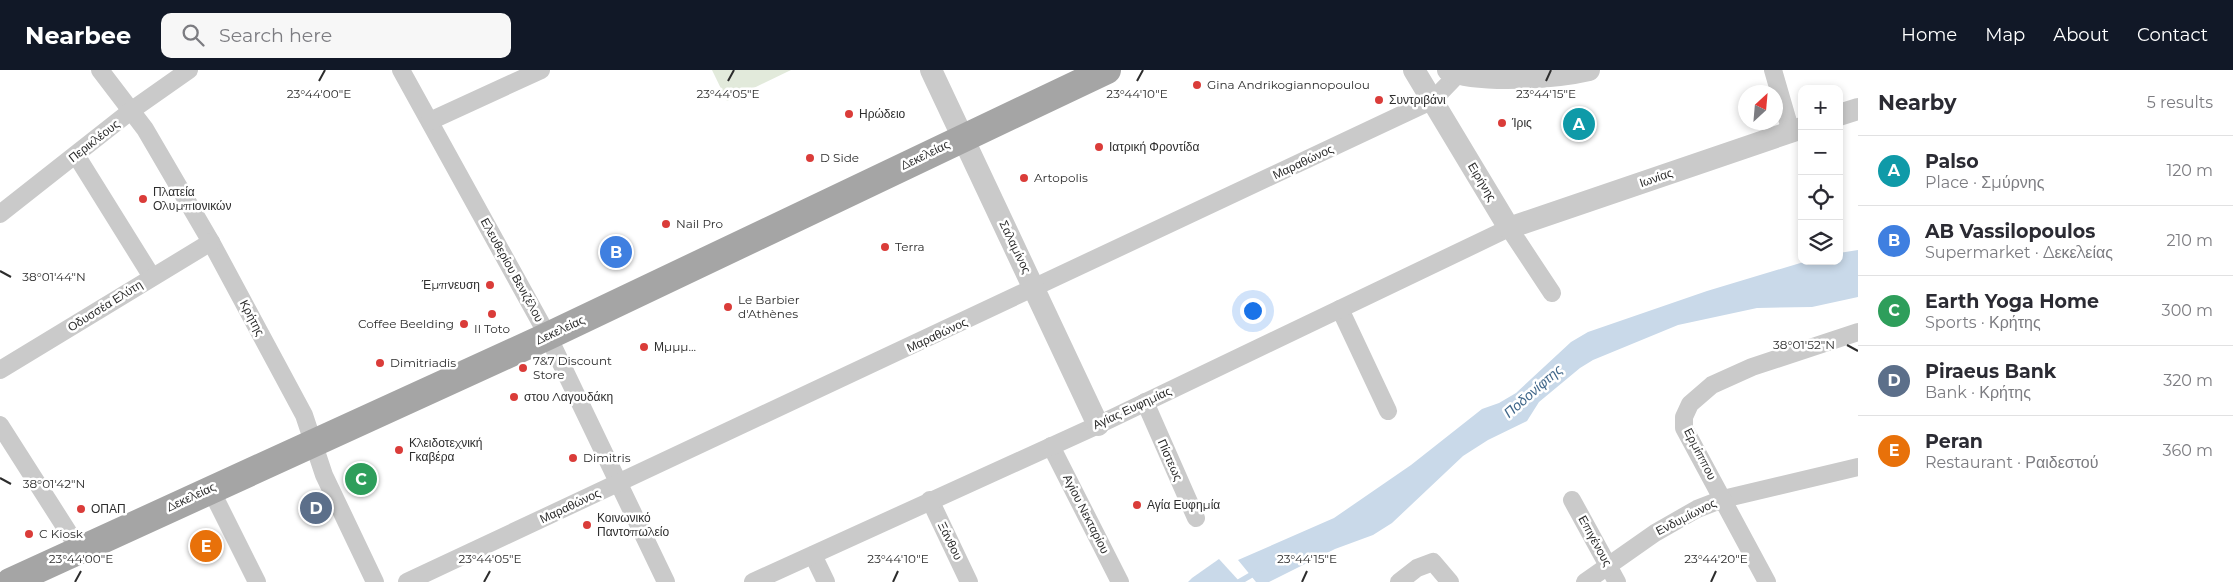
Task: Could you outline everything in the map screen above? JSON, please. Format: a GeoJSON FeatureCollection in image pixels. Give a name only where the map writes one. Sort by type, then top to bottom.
{"type":"FeatureCollection","features":[{"type":"Feature","properties":{"kind":"main road","name":"Δεκελείας"},"geometry":{"type":"LineString","coordinates":[[11,582],[210,488],[548,336],[1107,70]]}},
{"type":"Feature","properties":{"kind":"street","name":"Κρήτης"},"geometry":{"type":"LineString","coordinates":[[100,70],[132,110],[211,242],[304,415],[324,475],[375,582]]}},
{"type":"Feature","properties":{"kind":"street","name":"Περικλέους"},"geometry":{"type":"LineString","coordinates":[[0,214],[132,110],[189,70]]}},
{"type":"Feature","properties":{"kind":"street","name":"Ελευθερίου Βενιζέλου"},"geometry":{"type":"LineString","coordinates":[[401,70],[548,336],[666,582]]}},
{"type":"Feature","properties":{"kind":"street"},"geometry":{"type":"LineString","coordinates":[[430,121],[541,70]]}},
{"type":"Feature","properties":{"kind":"street","name":"Σαλαμίνος"},"geometry":{"type":"LineString","coordinates":[[932,70],[1098,425]]}},
{"type":"Feature","properties":{"kind":"street","name":"Ειρήνης"},"geometry":{"type":"LineString","coordinates":[[1414,70],[1509,228],[1552,293]]}},
{"type":"Feature","properties":{"kind":"street"},"geometry":{"type":"LineString","coordinates":[[1453,72],[1539,76],[1589,70]]}},
{"type":"Feature","properties":{"kind":"street"},"geometry":{"type":"LineString","coordinates":[[1773,70],[1797,130]]}},
{"type":"Feature","properties":{"kind":"street","name":"Μαραθώνος"},"geometry":{"type":"LineString","coordinates":[[407,582],[1433,100],[1453,72]]}},
{"type":"Feature","properties":{"kind":"street"},"geometry":{"type":"LineString","coordinates":[[1843,114],[1858,109]]}},
{"type":"Feature","properties":{"kind":"street","name":"Ιωνίας"},"geometry":{"type":"LineString","coordinates":[[1509,228],[1797,130]]}},
{"type":"Feature","properties":{"kind":"street"},"geometry":{"type":"LineString","coordinates":[[76,155],[152,277]]}},
{"type":"Feature","properties":{"kind":"street","name":"Αγίας Ευφημίας"},"geometry":{"type":"LineString","coordinates":[[752,582],[1098,425],[1509,228]]}},
{"type":"Feature","properties":{"kind":"street","name":"Οδυσσέα Ελύτη"},"geometry":{"type":"LineString","coordinates":[[0,370],[211,242]]}},
{"type":"Feature","properties":{"kind":"street"},"geometry":{"type":"LineString","coordinates":[[1340,309],[1388,411]]}},
{"type":"Feature","properties":{"kind":"street","name":"Ερμίππου"},"geometry":{"type":"LineString","coordinates":[[1767,582],[1684,428],[1684,416],[1690,404],[1712,385],[1752,367],[1858,332]]}},
{"type":"Feature","properties":{"kind":"street","name":"Πίστεως"},"geometry":{"type":"LineString","coordinates":[[1145,402],[1196,518]]}},
{"type":"Feature","properties":{"kind":"street"},"geometry":{"type":"LineString","coordinates":[[0,425],[79,549]]}},
{"type":"Feature","properties":{"kind":"street","name":"Αγίου Νεκταρίου"},"geometry":{"type":"LineString","coordinates":[[1051,446],[1120,582]]}},
{"type":"Feature","properties":{"kind":"street","name":"Ενδυμίωνος"},"geometry":{"type":"LineString","coordinates":[[1585,582],[1655,533],[1697,509],[1723,498],[1858,467]]}},
{"type":"Feature","properties":{"kind":"street"},"geometry":{"type":"LineString","coordinates":[[210,488],[257,582]]}},
{"type":"Feature","properties":{"kind":"street","name":"Ξάνθου"},"geometry":{"type":"LineString","coordinates":[[930,500],[970,582]]}},
{"type":"Feature","properties":{"kind":"street","name":"Επιγένους"},"geometry":{"type":"LineString","coordinates":[[1572,500],[1617,582]]}},
{"type":"Feature","properties":{"kind":"street"},"geometry":{"type":"LineString","coordinates":[[812,555],[826,582]]}},
{"type":"Feature","properties":{"kind":"street"},"geometry":{"type":"LineString","coordinates":[[1399,582],[1417,568],[1433,562],[1450,582]]}},
{"type":"Feature","properties":{"kind":"green space"},"geometry":{"type":"Polygon","coordinates":[[[712,70],[791,70],[727,101],[712,70]]]}},
{"type":"Feature","properties":{"kind":"water"},"geometry":{"type":"Polygon","coordinates":[[[1858,250],[1858,297],[1812,307],[1757,308],[1678,325],[1593,360],[1580,368],[1539,402],[1527,421],[1488,440],[1463,456],[1392,523],[1373,535],[1335,549],[1269,582],[1256,582],[1238,560],[1334,518],[1411,465],[1482,409],[1499,403],[1516,393],[1571,342],[1588,332],[1707,291],[1798,264],[1843,265],[1843,252],[1858,250]]]}},
{"type":"Feature","properties":{"kind":"water"},"geometry":{"type":"Polygon","coordinates":[[[1219,559],[1240,582],[1188,582],[1192,578],[1219,559]]]}},
{"type":"Feature","properties":{"kind":"waterway","name":"Ποδονίφτης"},"geometry":{"type":"LineString","coordinates":[[1239,582],[1258,571]]}},
{"type":"Feature","properties":{"kind":"place","name":"Gina Andrikogiannopoulou"},"geometry":{"type":"Point","coordinates":[1197,85]}},
{"type":"Feature","properties":{"kind":"place","name":"Συντριβάνι"},"geometry":{"type":"Point","coordinates":[1379,100]}},
{"type":"Feature","properties":{"kind":"place","name":"Ηρώδειο"},"geometry":{"type":"Point","coordinates":[849,114]}},
{"type":"Feature","properties":{"kind":"place","name":"Ίρις"},"geometry":{"type":"Point","coordinates":[1502,123]}},
{"type":"Feature","properties":{"kind":"place","name":"Palso"},"geometry":{"type":"Point","coordinates":[1579,124]}},
{"type":"Feature","properties":{"kind":"place","name":"Ιατρική Φροντίδα"},"geometry":{"type":"Point","coordinates":[1099,147]}},
{"type":"Feature","properties":{"kind":"place","name":"D Side"},"geometry":{"type":"Point","coordinates":[810,158]}},
{"type":"Feature","properties":{"kind":"place","name":"Artopolis"},"geometry":{"type":"Point","coordinates":[1024,178]}},
{"type":"Feature","properties":{"kind":"place","name":"Πλατεία Ολυμπιονικών"},"geometry":{"type":"Point","coordinates":[143,199]}},
{"type":"Feature","properties":{"kind":"place","name":"Nail Pro"},"geometry":{"type":"Point","coordinates":[666,224]}},
{"type":"Feature","properties":{"kind":"place","name":"Terra"},"geometry":{"type":"Point","coordinates":[885,247]}},
{"type":"Feature","properties":{"kind":"place","name":"AB Vassilopoulos"},"geometry":{"type":"Point","coordinates":[616,252]}},
{"type":"Feature","properties":{"kind":"place","name":"Έμπνευση"},"geometry":{"type":"Point","coordinates":[490,285]}},
{"type":"Feature","properties":{"kind":"place","name":"Le Barbier d'Athènes"},"geometry":{"type":"Point","coordinates":[728,307]}},
{"type":"Feature","properties":{"kind":"place","name":"Il Toto"},"geometry":{"type":"Point","coordinates":[492,314]}},
{"type":"Feature","properties":{"kind":"place","name":"Coffee Beelding"},"geometry":{"type":"Point","coordinates":[464,324]}},
{"type":"Feature","properties":{"kind":"place","name":"Μμμμ..."},"geometry":{"type":"Point","coordinates":[644,347]}},
{"type":"Feature","properties":{"kind":"place","name":"Dimitriadis"},"geometry":{"type":"Point","coordinates":[380,363]}},
{"type":"Feature","properties":{"kind":"place","name":"7&7 Discount Store"},"geometry":{"type":"Point","coordinates":[523,368]}},
{"type":"Feature","properties":{"kind":"place","name":"στου Λαγουδάκη"},"geometry":{"type":"Point","coordinates":[514,397]}},
{"type":"Feature","properties":{"kind":"place","name":"Κλειδοτεχνική Γκαβέρα"},"geometry":{"type":"Point","coordinates":[399,450]}},
{"type":"Feature","properties":{"kind":"place","name":"Dimitris"},"geometry":{"type":"Point","coordinates":[573,458]}},
{"type":"Feature","properties":{"kind":"place","name":"Earth Yoga Home"},"geometry":{"type":"Point","coordinates":[361,479]}},
{"type":"Feature","properties":{"kind":"place","name":"Αγία Ευφημία"},"geometry":{"type":"Point","coordinates":[1137,505]}},
{"type":"Feature","properties":{"kind":"place","name":"Piraeus Bank"},"geometry":{"type":"Point","coordinates":[316,508]}},
{"type":"Feature","properties":{"kind":"place","name":"ΟΠΑΠ"},"geometry":{"type":"Point","coordinates":[81,509]}},
{"type":"Feature","properties":{"kind":"place","name":"Κοινωνικό Παντοπωλείο"},"geometry":{"type":"Point","coordinates":[587,525]}},
{"type":"Feature","properties":{"kind":"place","name":"C Kiosk"},"geometry":{"type":"Point","coordinates":[29,534]}},
{"type":"Feature","properties":{"kind":"place","name":"Peran"},"geometry":{"type":"Point","coordinates":[206,546]}}]}
